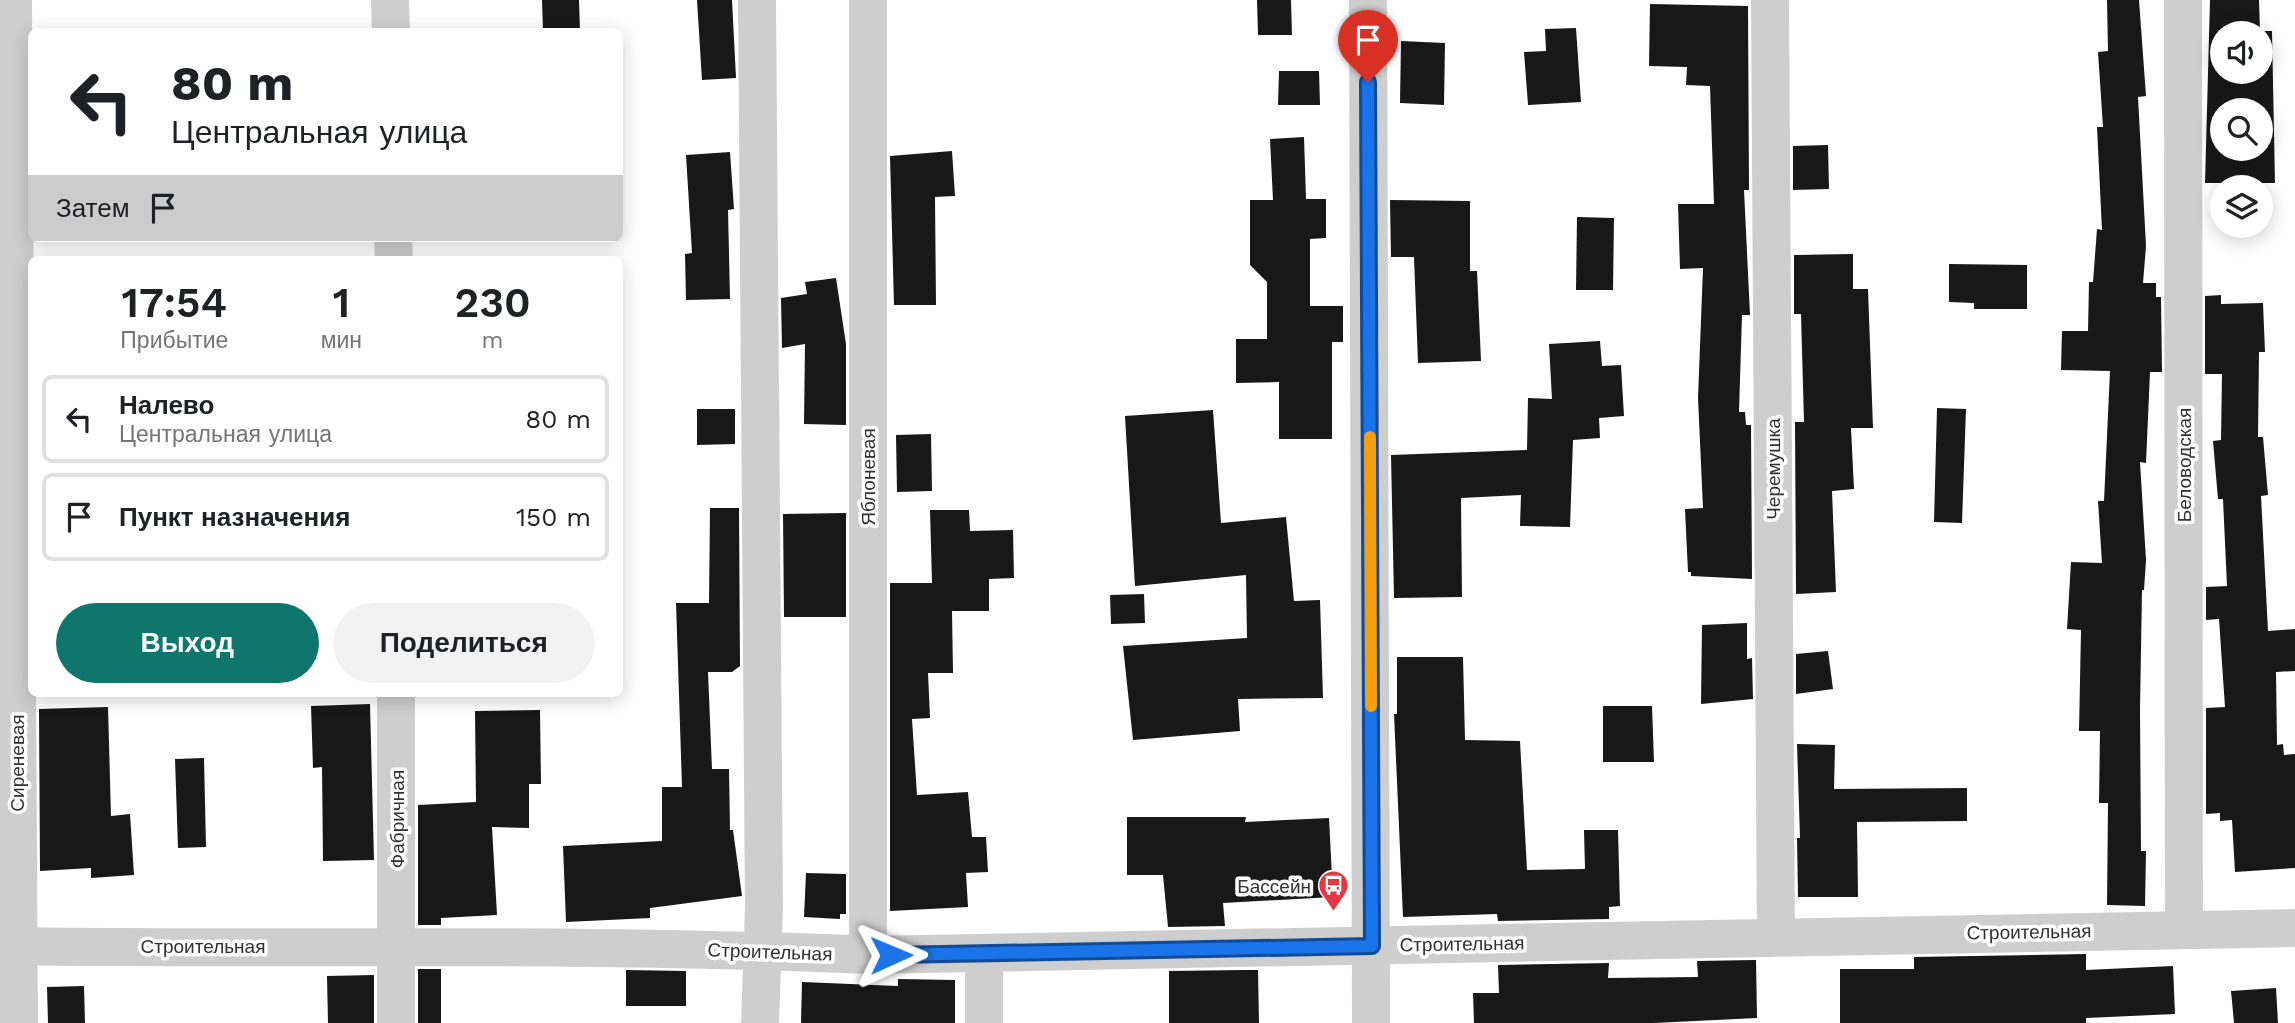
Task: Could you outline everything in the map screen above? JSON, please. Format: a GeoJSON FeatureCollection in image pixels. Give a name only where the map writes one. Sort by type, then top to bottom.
{"type":"FeatureCollection","features":[{"type":"Feature","properties":{"kind":"street","name":"Сиреневая"},"geometry":{"type":"LineString","coordinates":[[13,0],[9,946],[19,1023]]}},
{"type":"Feature","properties":{"kind":"street"},"geometry":{"type":"LineString","coordinates":[[390,0],[391,28]]}},
{"type":"Feature","properties":{"kind":"street"},"geometry":{"type":"LineString","coordinates":[[757,0],[764,894],[760,1023]]}},
{"type":"Feature","properties":{"kind":"street","name":"Яблоневая"},"geometry":{"type":"LineString","coordinates":[[867,0],[868,955]]}},
{"type":"Feature","properties":{"kind":"street"},"geometry":{"type":"LineString","coordinates":[[1368,0],[1371,1023]]}},
{"type":"Feature","properties":{"kind":"street","name":"Черемушка"},"geometry":{"type":"LineString","coordinates":[[1770,0],[1776,937]]}},
{"type":"Feature","properties":{"kind":"street","name":"Беловодская"},"geometry":{"type":"LineString","coordinates":[[2183,0],[2185,930]]}},
{"type":"Feature","properties":{"kind":"street","name":"Фабричная"},"geometry":{"type":"LineString","coordinates":[[396,1023],[397,697]]}},
{"type":"Feature","properties":{"kind":"street","name":"Строительная"},"geometry":{"type":"LineString","coordinates":[[9,946],[397,946],[762,950],[868,955],[2295,928]]}},
{"type":"Feature","properties":{"kind":"street"},"geometry":{"type":"LineString","coordinates":[[984,953],[984,1023]]}},
{"type":"Feature","properties":{"kind":"building"},"geometry":{"type":"Polygon","coordinates":[[[542,0],[579,0],[580,28],[543,28],[542,0]]]}},
{"type":"Feature","properties":{"kind":"building"},"geometry":{"type":"Polygon","coordinates":[[[697,0],[732,0],[736,78],[702,80],[697,0]]]}},
{"type":"Feature","properties":{"kind":"building"},"geometry":{"type":"Polygon","coordinates":[[[1257,0],[1291,0],[1292,35],[1258,35],[1257,0]]]}},
{"type":"Feature","properties":{"kind":"building"},"geometry":{"type":"Polygon","coordinates":[[[2107,0],[2139,0],[2146,96],[2138,97],[2146,246],[2143,283],[2156,283],[2156,297],[2161,297],[2162,372],[2150,372],[2146,463],[2140,462],[2146,560],[2142,590],[2140,709],[2141,851],[2146,851],[2145,906],[2107,905],[2108,803],[2099,803],[2100,731],[2079,731],[2081,630],[2067,629],[2071,562],[2102,563],[2098,501],[2104,501],[2110,371],[2061,370],[2062,331],[2088,331],[2089,282],[2093,282],[2097,229],[2102,230],[2097,127],[2103,127],[2098,52],[2108,51],[2107,0]]]}},
{"type":"Feature","properties":{"kind":"building"},"geometry":{"type":"Polygon","coordinates":[[[2210,0],[2259,0],[2260,21],[2210,21],[2210,84],[2273,84],[2273,82],[2275,183],[2273,175],[2210,175],[2210,183],[2205,183],[2210,0]]]}},
{"type":"Feature","properties":{"kind":"building"},"geometry":{"type":"Polygon","coordinates":[[[1650,4],[1748,6],[1749,190],[1744,190],[1750,315],[1742,315],[1739,412],[1745,412],[1746,425],[1751,425],[1752,579],[1691,576],[1691,572],[1688,572],[1685,509],[1703,508],[1698,398],[1703,268],[1680,269],[1678,204],[1714,204],[1710,86],[1686,85],[1687,67],[1649,66],[1650,4]]]}},
{"type":"Feature","properties":{"kind":"building"},"geometry":{"type":"Polygon","coordinates":[[[1576,28],[1581,102],[1528,105],[1524,52],[1546,51],[1545,29],[1576,28]]]}},
{"type":"Feature","properties":{"kind":"building"},"geometry":{"type":"Polygon","coordinates":[[[1401,41],[1445,43],[1444,105],[1400,103],[1401,41]]]}},
{"type":"Feature","properties":{"kind":"building"},"geometry":{"type":"Polygon","coordinates":[[[1279,71],[1319,71],[1320,105],[1278,105],[1279,71]]]}},
{"type":"Feature","properties":{"kind":"building"},"geometry":{"type":"Polygon","coordinates":[[[1304,137],[1306,199],[1326,199],[1326,238],[1310,239],[1310,306],[1343,306],[1343,342],[1332,342],[1332,439],[1279,439],[1279,382],[1236,383],[1236,339],[1267,339],[1267,282],[1250,265],[1250,200],[1273,200],[1270,139],[1304,137]]]}},
{"type":"Feature","properties":{"kind":"building"},"geometry":{"type":"Polygon","coordinates":[[[1828,145],[1829,189],[1793,190],[1793,146],[1828,145]]]}},
{"type":"Feature","properties":{"kind":"building"},"geometry":{"type":"Polygon","coordinates":[[[952,151],[955,196],[935,197],[936,305],[894,305],[890,156],[952,151]]]}},
{"type":"Feature","properties":{"kind":"building"},"geometry":{"type":"Polygon","coordinates":[[[730,152],[734,209],[728,210],[730,299],[686,300],[685,254],[692,253],[686,155],[730,152]]]}},
{"type":"Feature","properties":{"kind":"building"},"geometry":{"type":"Polygon","coordinates":[[[1390,200],[1470,201],[1470,271],[1477,271],[1481,361],[1418,363],[1414,257],[1391,257],[1390,200]]]}},
{"type":"Feature","properties":{"kind":"building"},"geometry":{"type":"Polygon","coordinates":[[[1577,217],[1614,218],[1613,290],[1576,290],[1577,217]]]}},
{"type":"Feature","properties":{"kind":"building"},"geometry":{"type":"Polygon","coordinates":[[[1853,254],[1853,289],[1868,289],[1873,428],[1851,428],[1854,489],[1832,491],[1836,592],[1796,594],[1795,422],[1804,422],[1801,314],[1794,314],[1794,255],[1853,254]]]}},
{"type":"Feature","properties":{"kind":"building"},"geometry":{"type":"Polygon","coordinates":[[[1949,264],[2027,265],[2027,309],[1974,309],[1974,303],[1949,302],[1949,264]]]}},
{"type":"Feature","properties":{"kind":"building"},"geometry":{"type":"Polygon","coordinates":[[[836,278],[846,344],[846,425],[804,424],[805,344],[782,348],[781,298],[807,294],[805,282],[836,278]]]}},
{"type":"Feature","properties":{"kind":"building"},"geometry":{"type":"Polygon","coordinates":[[[2221,295],[2221,304],[2263,303],[2265,352],[2259,352],[2258,437],[2263,437],[2268,495],[2261,496],[2268,631],[2295,629],[2295,671],[2276,672],[2277,745],[2283,744],[2284,755],[2295,754],[2295,868],[2235,872],[2232,820],[2220,821],[2220,813],[2206,814],[2206,708],[2225,707],[2219,619],[2206,620],[2206,587],[2227,586],[2223,499],[2218,499],[2213,441],[2221,440],[2222,374],[2205,374],[2205,296],[2221,295]]]}},
{"type":"Feature","properties":{"kind":"building"},"geometry":{"type":"Polygon","coordinates":[[[1600,341],[1602,366],[1621,365],[1624,416],[1599,418],[1600,438],[1573,440],[1570,527],[1520,526],[1521,495],[1461,498],[1462,597],[1394,598],[1391,455],[1527,450],[1528,398],[1552,399],[1549,344],[1600,341]]]}},
{"type":"Feature","properties":{"kind":"building"},"geometry":{"type":"Polygon","coordinates":[[[1937,408],[1966,409],[1962,523],[1934,522],[1937,408]]]}},
{"type":"Feature","properties":{"kind":"building"},"geometry":{"type":"Polygon","coordinates":[[[697,409],[735,409],[735,444],[697,445],[697,409]]]}},
{"type":"Feature","properties":{"kind":"building"},"geometry":{"type":"Polygon","coordinates":[[[1213,410],[1221,523],[1286,517],[1294,601],[1320,600],[1323,698],[1238,699],[1240,731],[1133,740],[1123,646],[1247,638],[1246,575],[1135,586],[1125,416],[1213,410]]]}},
{"type":"Feature","properties":{"kind":"building"},"geometry":{"type":"Polygon","coordinates":[[[931,434],[932,491],[897,492],[896,435],[931,434]]]}},
{"type":"Feature","properties":{"kind":"building"},"geometry":{"type":"Polygon","coordinates":[[[710,508],[739,508],[740,666],[732,672],[708,672],[712,769],[729,769],[730,830],[733,830],[742,896],[650,908],[650,918],[566,922],[563,846],[662,841],[662,787],[682,787],[676,603],[709,603],[710,508]]]}},
{"type":"Feature","properties":{"kind":"building"},"geometry":{"type":"Polygon","coordinates":[[[930,510],[969,510],[970,531],[1013,530],[1014,578],[989,579],[989,611],[952,611],[953,673],[928,673],[930,718],[912,719],[917,795],[968,792],[972,837],[986,837],[988,872],[966,873],[968,907],[890,911],[890,583],[932,583],[930,510]]]}},
{"type":"Feature","properties":{"kind":"building"},"geometry":{"type":"Polygon","coordinates":[[[846,513],[846,617],[784,617],[783,514],[846,513]]]}},
{"type":"Feature","properties":{"kind":"building"},"geometry":{"type":"Polygon","coordinates":[[[1144,594],[1145,623],[1111,624],[1110,595],[1144,594]]]}},
{"type":"Feature","properties":{"kind":"building"},"geometry":{"type":"Polygon","coordinates":[[[1747,623],[1747,659],[1752,658],[1753,699],[1701,704],[1702,625],[1747,623]]]}},
{"type":"Feature","properties":{"kind":"building"},"geometry":{"type":"Polygon","coordinates":[[[1828,651],[1833,689],[1796,694],[1796,654],[1828,651]]]}},
{"type":"Feature","properties":{"kind":"building"},"geometry":{"type":"Polygon","coordinates":[[[1397,657],[1463,657],[1465,740],[1520,741],[1527,870],[1585,869],[1584,830],[1618,830],[1620,906],[1609,907],[1609,919],[1498,921],[1497,914],[1403,917],[1394,714],[1397,714],[1397,657]]]}},
{"type":"Feature","properties":{"kind":"building"},"geometry":{"type":"Polygon","coordinates":[[[370,704],[374,860],[323,861],[322,767],[313,768],[311,706],[370,704]]]}},
{"type":"Feature","properties":{"kind":"building"},"geometry":{"type":"Polygon","coordinates":[[[1603,706],[1652,706],[1654,762],[1603,762],[1603,706]]]}},
{"type":"Feature","properties":{"kind":"building"},"geometry":{"type":"Polygon","coordinates":[[[108,707],[111,816],[130,814],[134,875],[91,878],[91,868],[40,871],[39,709],[108,707]]]}},
{"type":"Feature","properties":{"kind":"building"},"geometry":{"type":"Polygon","coordinates":[[[540,710],[541,784],[529,784],[529,828],[492,827],[497,915],[441,918],[441,925],[418,925],[418,805],[476,802],[475,711],[540,710]]]}},
{"type":"Feature","properties":{"kind":"building"},"geometry":{"type":"Polygon","coordinates":[[[1797,744],[1835,745],[1834,789],[1967,788],[1967,821],[1857,822],[1858,897],[1798,897],[1797,838],[1800,838],[1797,744]]]}},
{"type":"Feature","properties":{"kind":"building"},"geometry":{"type":"Polygon","coordinates":[[[204,758],[206,847],[178,848],[175,759],[204,758]]]}},
{"type":"Feature","properties":{"kind":"building"},"geometry":{"type":"Polygon","coordinates":[[[1127,817],[1246,817],[1245,822],[1329,818],[1333,897],[1223,903],[1225,926],[1168,927],[1163,875],[1127,875],[1127,817]]]}},
{"type":"Feature","properties":{"kind":"building"},"geometry":{"type":"Polygon","coordinates":[[[806,873],[846,874],[846,914],[840,914],[840,919],[804,917],[806,873]]]}},
{"type":"Feature","properties":{"kind":"building"},"geometry":{"type":"Polygon","coordinates":[[[2086,954],[2086,970],[2173,966],[2175,1014],[2086,1018],[2086,1023],[1840,1023],[1840,969],[1914,969],[1914,957],[2086,954]]]}},
{"type":"Feature","properties":{"kind":"building"},"geometry":{"type":"Polygon","coordinates":[[[1756,960],[1757,1018],[1654,1023],[1474,1023],[1473,993],[1499,993],[1498,965],[1609,963],[1608,978],[1698,977],[1697,961],[1756,960]]]}},
{"type":"Feature","properties":{"kind":"building"},"geometry":{"type":"Polygon","coordinates":[[[418,969],[441,969],[441,1023],[418,1023],[418,969]]]}},
{"type":"Feature","properties":{"kind":"building"},"geometry":{"type":"Polygon","coordinates":[[[626,970],[686,971],[686,1006],[626,1006],[626,970]]]}},
{"type":"Feature","properties":{"kind":"building"},"geometry":{"type":"Polygon","coordinates":[[[1258,970],[1259,1023],[1169,1023],[1169,971],[1258,970]]]}},
{"type":"Feature","properties":{"kind":"building"},"geometry":{"type":"Polygon","coordinates":[[[374,975],[374,1023],[328,1023],[327,976],[374,975]]]}},
{"type":"Feature","properties":{"kind":"building"},"geometry":{"type":"Polygon","coordinates":[[[898,979],[955,980],[955,1023],[801,1023],[802,982],[898,986],[898,979]]]}},
{"type":"Feature","properties":{"kind":"building"},"geometry":{"type":"Polygon","coordinates":[[[84,986],[85,1023],[48,1023],[47,987],[84,986]]]}},
{"type":"Feature","properties":{"kind":"building"},"geometry":{"type":"Polygon","coordinates":[[[2276,988],[2278,1023],[2234,1023],[2231,991],[2276,988]]]}},
{"type":"Feature","properties":{"kind":"slow traffic"},"geometry":{"type":"LineString","coordinates":[[1370,437],[1371,706]]}},
{"type":"Feature","properties":{"kind":"place","name":"Бассейн"},"geometry":{"type":"Point","coordinates":[1334,913]}},
{"type":"Feature","properties":{"kind":"route"},"geometry":{"type":"LineString","coordinates":[[891,955],[1372,946],[1368,82]]}}]}
